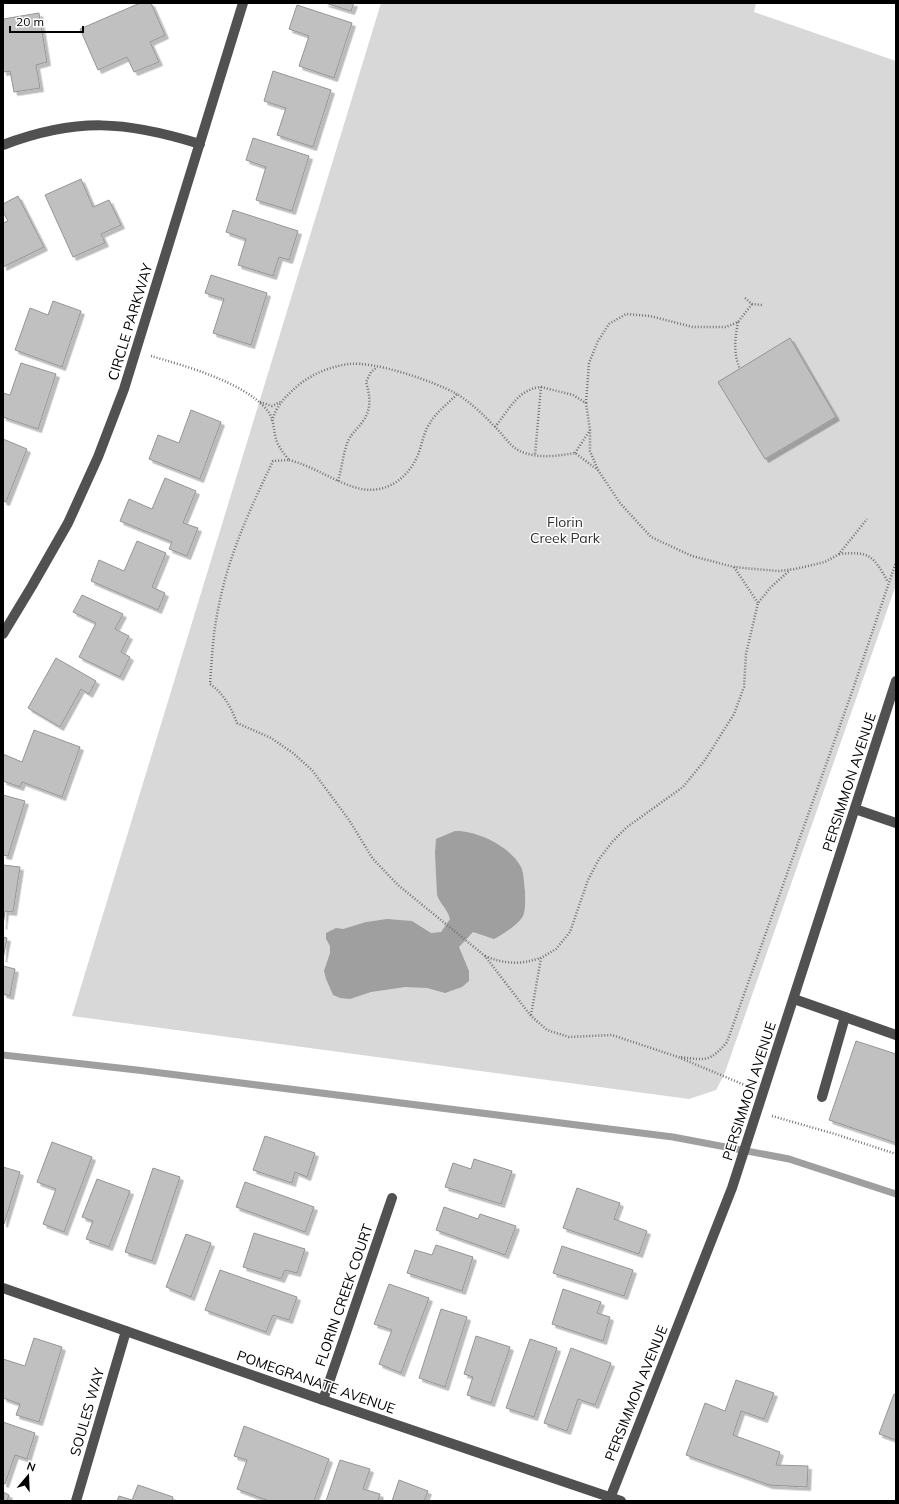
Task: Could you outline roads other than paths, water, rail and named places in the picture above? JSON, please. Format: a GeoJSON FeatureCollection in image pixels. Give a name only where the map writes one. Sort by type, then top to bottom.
{"type":"FeatureCollection","features":[{"type":"Feature","properties":{"kind":"street","name":"CIRCLE PARKWAY"},"geometry":{"type":"LineString","coordinates":[[3,634],[68,523],[98,457],[124,389],[243,3]]}},
{"type":"Feature","properties":{"kind":"street"},"geometry":{"type":"LineString","coordinates":[[3,145],[28,136],[56,129],[85,125],[113,125],[142,128],[200,144]]}},
{"type":"Feature","properties":{"kind":"street","name":"PERSIMMON AVENUE"},"geometry":{"type":"LineString","coordinates":[[609,1499],[732,1188],[764,1093],[896,681]]}},
{"type":"Feature","properties":{"kind":"street"},"geometry":{"type":"LineString","coordinates":[[855,809],[896,823]]}},
{"type":"Feature","properties":{"kind":"street"},"geometry":{"type":"LineString","coordinates":[[794,999],[896,1035]]}},
{"type":"Feature","properties":{"kind":"street"},"geometry":{"type":"LineString","coordinates":[[822,1097],[845,1017]]}},
{"type":"Feature","properties":{"kind":"street","name":"FLORIN CREEK COURT"},"geometry":{"type":"LineString","coordinates":[[323,1400],[392,1198]]}},
{"type":"Feature","properties":{"kind":"street","name":"POMEGRANATE AVENUE"},"geometry":{"type":"LineString","coordinates":[[3,1288],[609,1499],[621,1501]]}},
{"type":"Feature","properties":{"kind":"street","name":"SOULES WAY"},"geometry":{"type":"LineString","coordinates":[[76,1501],[126,1331]]}},
{"type":"Feature","properties":{"kind":"waterway"},"geometry":{"type":"LineString","coordinates":[[3,1055],[137,1070],[673,1137],[789,1159],[896,1194]]}},
{"type":"Feature","properties":{"kind":"park label","name":"Florin Creek Park"},"geometry":{"type":"Point","coordinates":[565,530]}}]}
